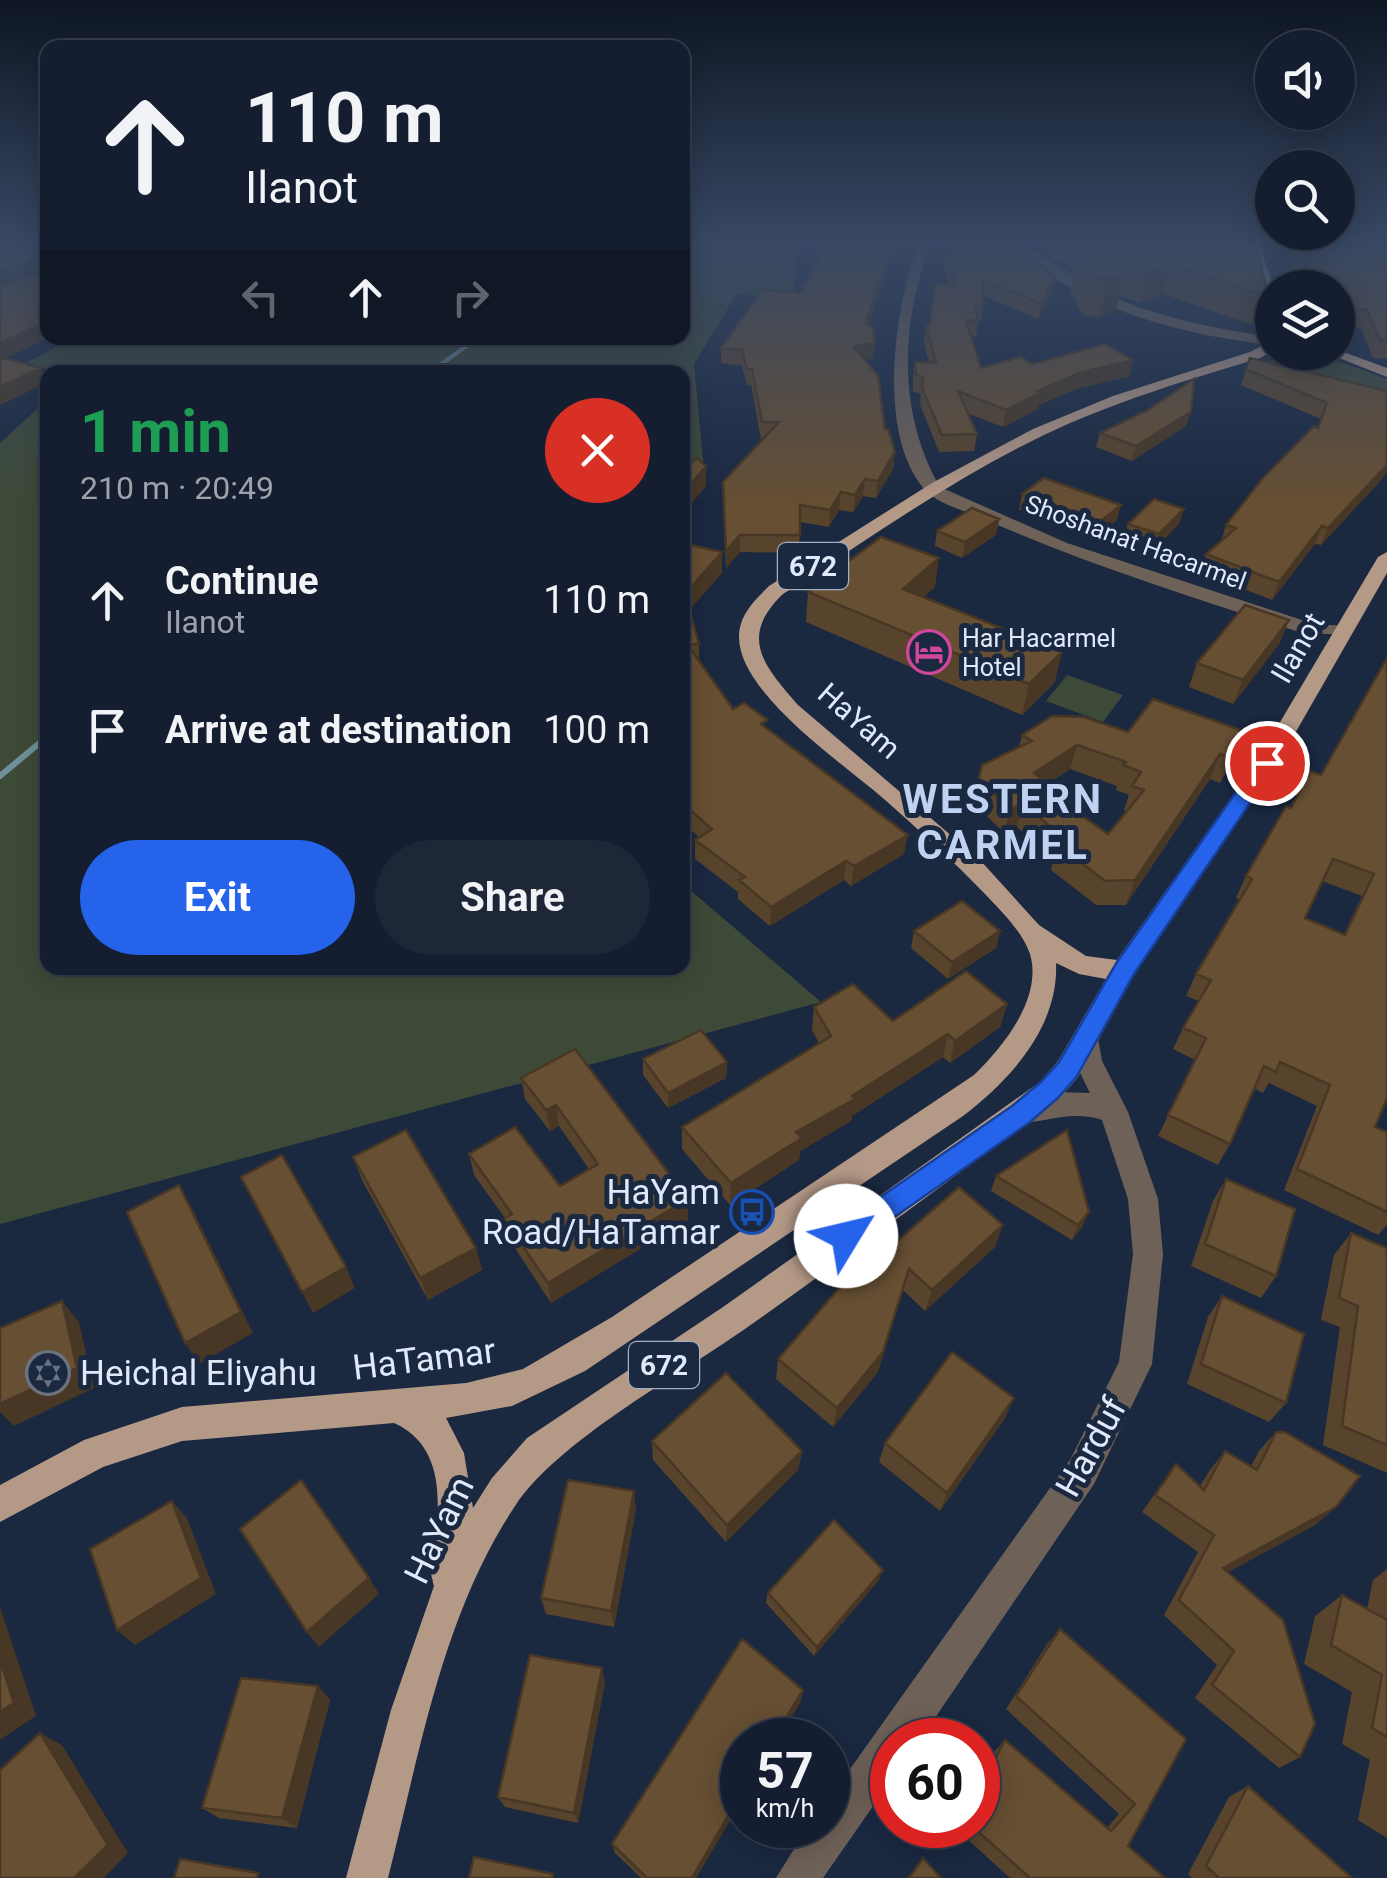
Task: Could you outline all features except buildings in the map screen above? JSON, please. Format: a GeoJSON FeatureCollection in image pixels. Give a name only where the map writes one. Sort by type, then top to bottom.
{"type":"FeatureCollection","features":[{"type":"Feature","properties":{"kind":"main road","name":"HaYam"},"geometry":{"type":"LineString","coordinates":[[1030,926],[978,873],[792,709],[762,676],[751,652],[746,626],[754,607],[934,490],[1037,433],[1111,402],[1255,353]]}},
{"type":"Feature","properties":{"kind":"main road"},"geometry":{"type":"LineString","coordinates":[[1355,361],[1387,373]]}},
{"type":"Feature","properties":{"kind":"main road","name":"Ilanot"},"geometry":{"type":"LineString","coordinates":[[1126,968],[1267,763],[1387,557]]}},
{"type":"Feature","properties":{"kind":"main road"},"geometry":{"type":"LineString","coordinates":[[1030,926],[1076,964],[1102,970],[1126,968]]}},
{"type":"Feature","properties":{"kind":"main road","name":"HaTamar"},"geometry":{"type":"LineString","coordinates":[[0,1504],[96,1452],[182,1424],[466,1400],[512,1390],[571,1362],[831,1190],[981,1085],[1010,1054],[1041,992],[1042,952],[1030,926]]}},
{"type":"Feature","properties":{"kind":"main road","name":"HaYam"},"geometry":{"type":"LineString","coordinates":[[367,1878],[438,1622],[494,1500],[511,1477],[539,1450],[1021,1114],[1068,1069],[1126,968]]}},
{"type":"Feature","properties":{"kind":"main road"},"geometry":{"type":"LineString","coordinates":[[392,1406],[422,1415],[435,1427],[452,1468],[456,1504],[453,1552],[438,1622]]}},
{"type":"Feature","properties":{"kind":"street"},"geometry":{"type":"LineString","coordinates":[[906,330],[900,390],[909,434],[934,490]]}},
{"type":"Feature","properties":{"kind":"street"},"geometry":{"type":"LineString","coordinates":[[1196,330],[1255,343]]}},
{"type":"Feature","properties":{"kind":"street"},"geometry":{"type":"LineString","coordinates":[[1242,360],[1255,363]]}},
{"type":"Feature","properties":{"kind":"street","name":"Shoshanat Hacarmel"},"geometry":{"type":"LineString","coordinates":[[934,490],[1062,547],[1312,630],[1342,630]]}},
{"type":"Feature","properties":{"kind":"street","name":"Harduf"},"geometry":{"type":"LineString","coordinates":[[911,1718],[1082,1472],[1135,1364],[1148,1254],[1143,1198],[1114,1112],[1088,1061],[1087,1034]]}},
{"type":"Feature","properties":{"kind":"street"},"geometry":{"type":"LineString","coordinates":[[1021,1114],[1060,1102],[1080,1101],[1114,1112]]}},
{"type":"Feature","properties":{"kind":"street","name":"Harduf"},"geometry":{"type":"LineString","coordinates":[[797,1878],[870,1776]]}},
{"type":"Feature","properties":{"kind":"green space"},"geometry":{"type":"Polygon","coordinates":[[[690,330],[715,330],[694,364],[704,471],[690,480],[690,365],[40,367],[27,362],[61,345],[690,345],[690,330]]]}},
{"type":"Feature","properties":{"kind":"green space"},"geometry":{"type":"Polygon","coordinates":[[[1355,367],[1387,379],[1387,397],[1298,370],[1355,367]]]}},
{"type":"Feature","properties":{"kind":"green space"},"geometry":{"type":"Polygon","coordinates":[[[40,406],[40,975],[690,975],[690,890],[821,1002],[0,1224],[0,443],[40,406]]]}},
{"type":"Feature","properties":{"kind":"green space"},"geometry":{"type":"Polygon","coordinates":[[[1067,675],[1123,695],[1103,722],[1046,701],[1067,675]]]}},
{"type":"Feature","properties":{"kind":"green space"},"geometry":{"type":"Polygon","coordinates":[[[1075,783],[1092,784],[1104,795],[1102,803],[1083,818],[1047,805],[1066,798],[1067,787],[1075,783]]]}},
{"type":"Feature","properties":{"kind":"waterway"},"geometry":{"type":"LineString","coordinates":[[440,365],[468,345]]}},
{"type":"Feature","properties":{"kind":"waterway"},"geometry":{"type":"LineString","coordinates":[[0,776],[40,743]]}},
{"type":"Feature","properties":{"kind":"place","name":"Har Hacarmel Hotel"},"geometry":{"type":"Point","coordinates":[929,652]}},
{"type":"Feature","properties":{"kind":"place","name":"HaYam Road/HaTamar"},"geometry":{"type":"Point","coordinates":[752,1212]}},
{"type":"Feature","properties":{"kind":"place","name":"Heichal Eliyahu"},"geometry":{"type":"Point","coordinates":[48,1373]}},
{"type":"Feature","properties":{"kind":"district","name":"WESTERN CARMEL"},"geometry":{"type":"Point","coordinates":[1003,822]}},
{"type":"Feature","properties":{"kind":"route"},"geometry":{"type":"LineString","coordinates":[[846,1236],[1050,1090],[1068,1069],[1126,968],[1267,763]]}}]}
